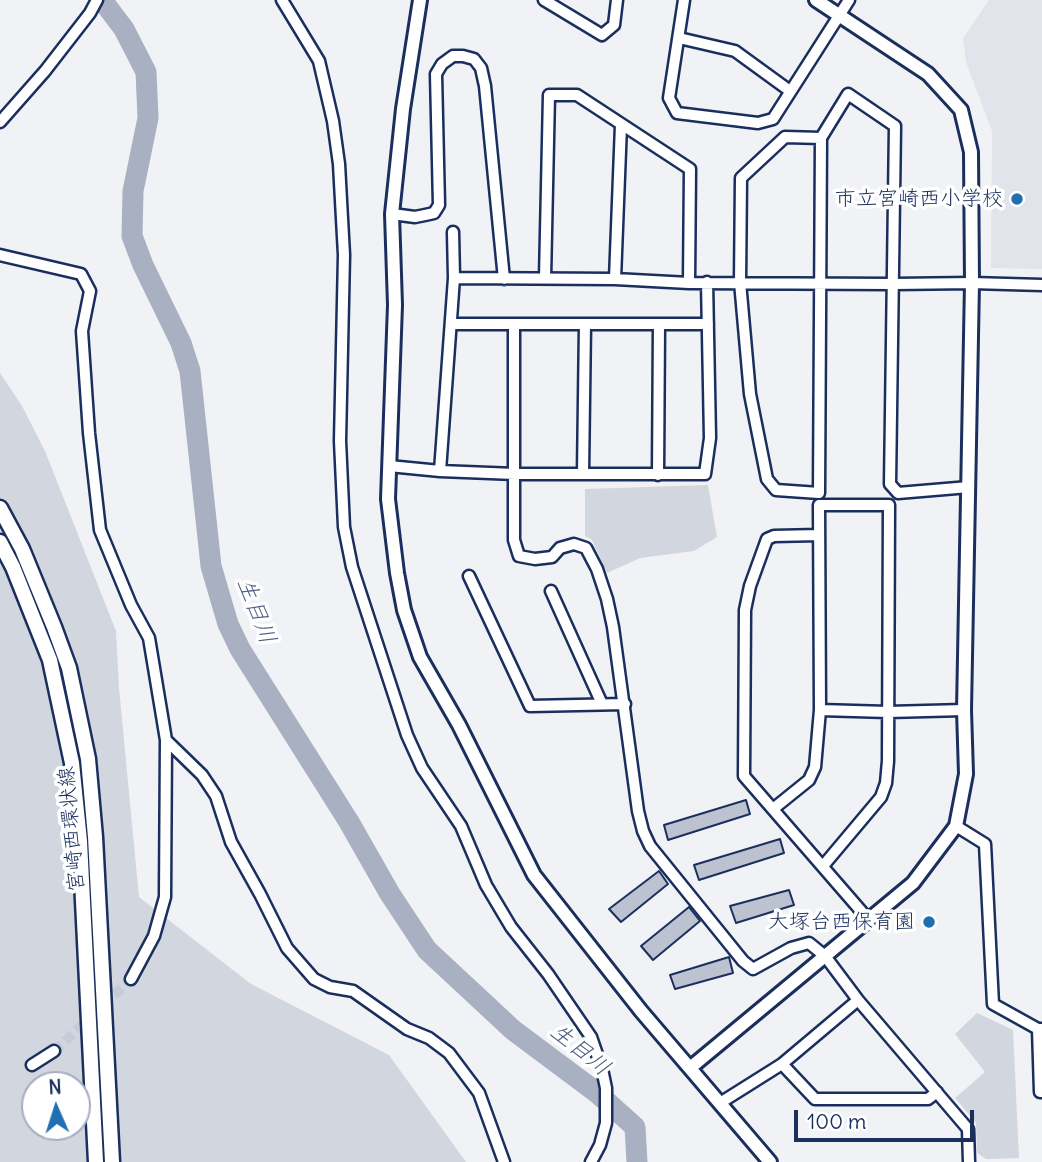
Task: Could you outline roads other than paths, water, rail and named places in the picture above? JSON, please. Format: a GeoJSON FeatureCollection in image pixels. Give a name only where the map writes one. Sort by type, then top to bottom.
{"type":"FeatureCollection","features":[{"type":"Feature","properties":{"kind":"main road","name":"宮崎西環状線"},"geometry":{"type":"LineString","coordinates":[[0,508],[22,549],[69,668],[88,760],[95,837],[112,1162]]}},
{"type":"Feature","properties":{"kind":"main road","name":"宮崎西環状線"},"geometry":{"type":"LineString","coordinates":[[0,542],[13,566],[50,660],[72,763],[80,841],[96,1162]]}},
{"type":"Feature","properties":{"kind":"street"},"geometry":{"type":"LineString","coordinates":[[0,122],[45,71],[97,0]]}},
{"type":"Feature","properties":{"kind":"street"},"geometry":{"type":"LineString","coordinates":[[282,0],[319,61],[333,121],[339,164],[344,255],[340,441],[344,527],[352,567],[407,735],[422,768],[461,826],[486,885],[511,926],[591,1037],[604,1079],[606,1123],[600,1145],[591,1162]]}},
{"type":"Feature","properties":{"kind":"street"},"geometry":{"type":"LineString","coordinates":[[420,0],[403,108],[393,214],[395,305],[388,499],[404,610],[420,657],[459,725],[534,874],[641,1011],[770,1162]]}},
{"type":"Feature","properties":{"kind":"street"},"geometry":{"type":"LineString","coordinates":[[546,0],[602,34],[614,24],[617,0]]}},
{"type":"Feature","properties":{"kind":"street"},"geometry":{"type":"LineString","coordinates":[[684,0],[669,98],[677,113],[758,123],[773,119],[849,0]]}},
{"type":"Feature","properties":{"kind":"street"},"geometry":{"type":"LineString","coordinates":[[690,1068],[913,883],[956,826],[966,774],[964,710],[972,282],[971,152],[961,110],[928,74],[816,0]]}},
{"type":"Feature","properties":{"kind":"street"},"geometry":{"type":"LineString","coordinates":[[679,38],[735,51],[790,91]]}},
{"type":"Feature","properties":{"kind":"street"},"geometry":{"type":"LineString","coordinates":[[393,214],[415,217],[434,213],[439,205],[436,74],[442,64],[453,56],[474,59],[481,68],[485,86],[504,279]]}},
{"type":"Feature","properties":{"kind":"street"},"geometry":{"type":"LineString","coordinates":[[821,138],[785,137],[741,178],[740,282],[750,394],[767,479],[776,490],[819,493],[821,138],[848,94],[895,126],[890,484],[898,493],[969,487]]}},
{"type":"Feature","properties":{"kind":"street"},"geometry":{"type":"LineString","coordinates":[[545,278],[549,95],[577,95],[690,169],[688,283]]}},
{"type":"Feature","properties":{"kind":"street"},"geometry":{"type":"LineString","coordinates":[[614,279],[621,125]]}},
{"type":"Feature","properties":{"kind":"street"},"geometry":{"type":"LineString","coordinates":[[440,471],[452,324],[453,232]]}},
{"type":"Feature","properties":{"kind":"street"},"geometry":{"type":"LineString","coordinates":[[0,255],[81,274],[90,291],[82,331],[89,433],[100,530],[131,605],[149,638],[166,740],[165,897],[154,936],[131,979]]}},
{"type":"Feature","properties":{"kind":"street"},"geometry":{"type":"LineString","coordinates":[[454,278],[614,279],[688,283],[972,282],[1042,285]]}},
{"type":"Feature","properties":{"kind":"street"},"geometry":{"type":"LineString","coordinates":[[389,466],[515,474],[705,474],[710,438],[707,282]]}},
{"type":"Feature","properties":{"kind":"street"},"geometry":{"type":"LineString","coordinates":[[452,324],[708,324]]}},
{"type":"Feature","properties":{"kind":"street"},"geometry":{"type":"LineString","coordinates":[[514,324],[514,540],[519,556],[536,559],[552,556],[560,548],[573,544],[586,548],[597,569],[613,627],[638,811],[650,846],[752,969],[791,948],[809,943],[825,956],[858,1000],[968,1129],[969,1162]]}},
{"type":"Feature","properties":{"kind":"street"},"geometry":{"type":"LineString","coordinates":[[583,472],[585,324]]}},
{"type":"Feature","properties":{"kind":"street"},"geometry":{"type":"LineString","coordinates":[[658,475],[659,325]]}},
{"type":"Feature","properties":{"kind":"street"},"geometry":{"type":"LineString","coordinates":[[773,809],[808,780],[815,767],[820,710],[820,505],[889,505],[888,761],[884,791],[870,813],[823,866]]}},
{"type":"Feature","properties":{"kind":"street"},"geometry":{"type":"LineString","coordinates":[[819,535],[774,536],[767,539],[750,586],[745,610],[744,776],[868,919]]}},
{"type":"Feature","properties":{"kind":"street"},"geometry":{"type":"LineString","coordinates":[[468,576],[530,706],[625,704]]}},
{"type":"Feature","properties":{"kind":"street"},"geometry":{"type":"LineString","coordinates":[[551,591],[602,704]]}},
{"type":"Feature","properties":{"kind":"street"},"geometry":{"type":"LineString","coordinates":[[820,710],[964,710]]}},
{"type":"Feature","properties":{"kind":"street"},"geometry":{"type":"LineString","coordinates":[[166,740],[202,775],[216,796],[230,842],[287,948],[314,979],[330,987],[353,991],[407,1029],[429,1038],[449,1053],[479,1093],[504,1162]]}},
{"type":"Feature","properties":{"kind":"street"},"geometry":{"type":"LineString","coordinates":[[956,826],[985,844],[993,1004],[1040,1029],[1042,1092]]}},
{"type":"Feature","properties":{"kind":"street"},"geometry":{"type":"LineString","coordinates":[[720,1103],[782,1064],[858,1000]]}},
{"type":"Feature","properties":{"kind":"street"},"geometry":{"type":"LineString","coordinates":[[32,1065],[54,1051]]}},
{"type":"Feature","properties":{"kind":"street"},"geometry":{"type":"LineString","coordinates":[[782,1064],[815,1099],[928,1099],[937,1092]]}},
{"type":"Feature","properties":{"kind":"waterway","name":"生目川"},"geometry":{"type":"LineString","coordinates":[[102,0],[124,29],[146,72],[148,118],[133,191],[132,236],[181,343],[190,371],[211,566],[228,624],[240,649],[427,950],[513,1030],[596,1092],[635,1127],[637,1162]]}},
{"type":"Feature","properties":{"kind":"tunnel"},"geometry":{"type":"LineString","coordinates":[[103,1005],[131,979]]}},
{"type":"Feature","properties":{"kind":"tunnel"},"geometry":{"type":"LineString","coordinates":[[54,1051],[90,1018]]}},
{"type":"Feature","properties":{"kind":"place","name":"市立宮崎西小学校"},"geometry":{"type":"Point","coordinates":[1017,199]}},
{"type":"Feature","properties":{"kind":"place","name":"大塚台西保育園"},"geometry":{"type":"Point","coordinates":[929,922]}}]}
